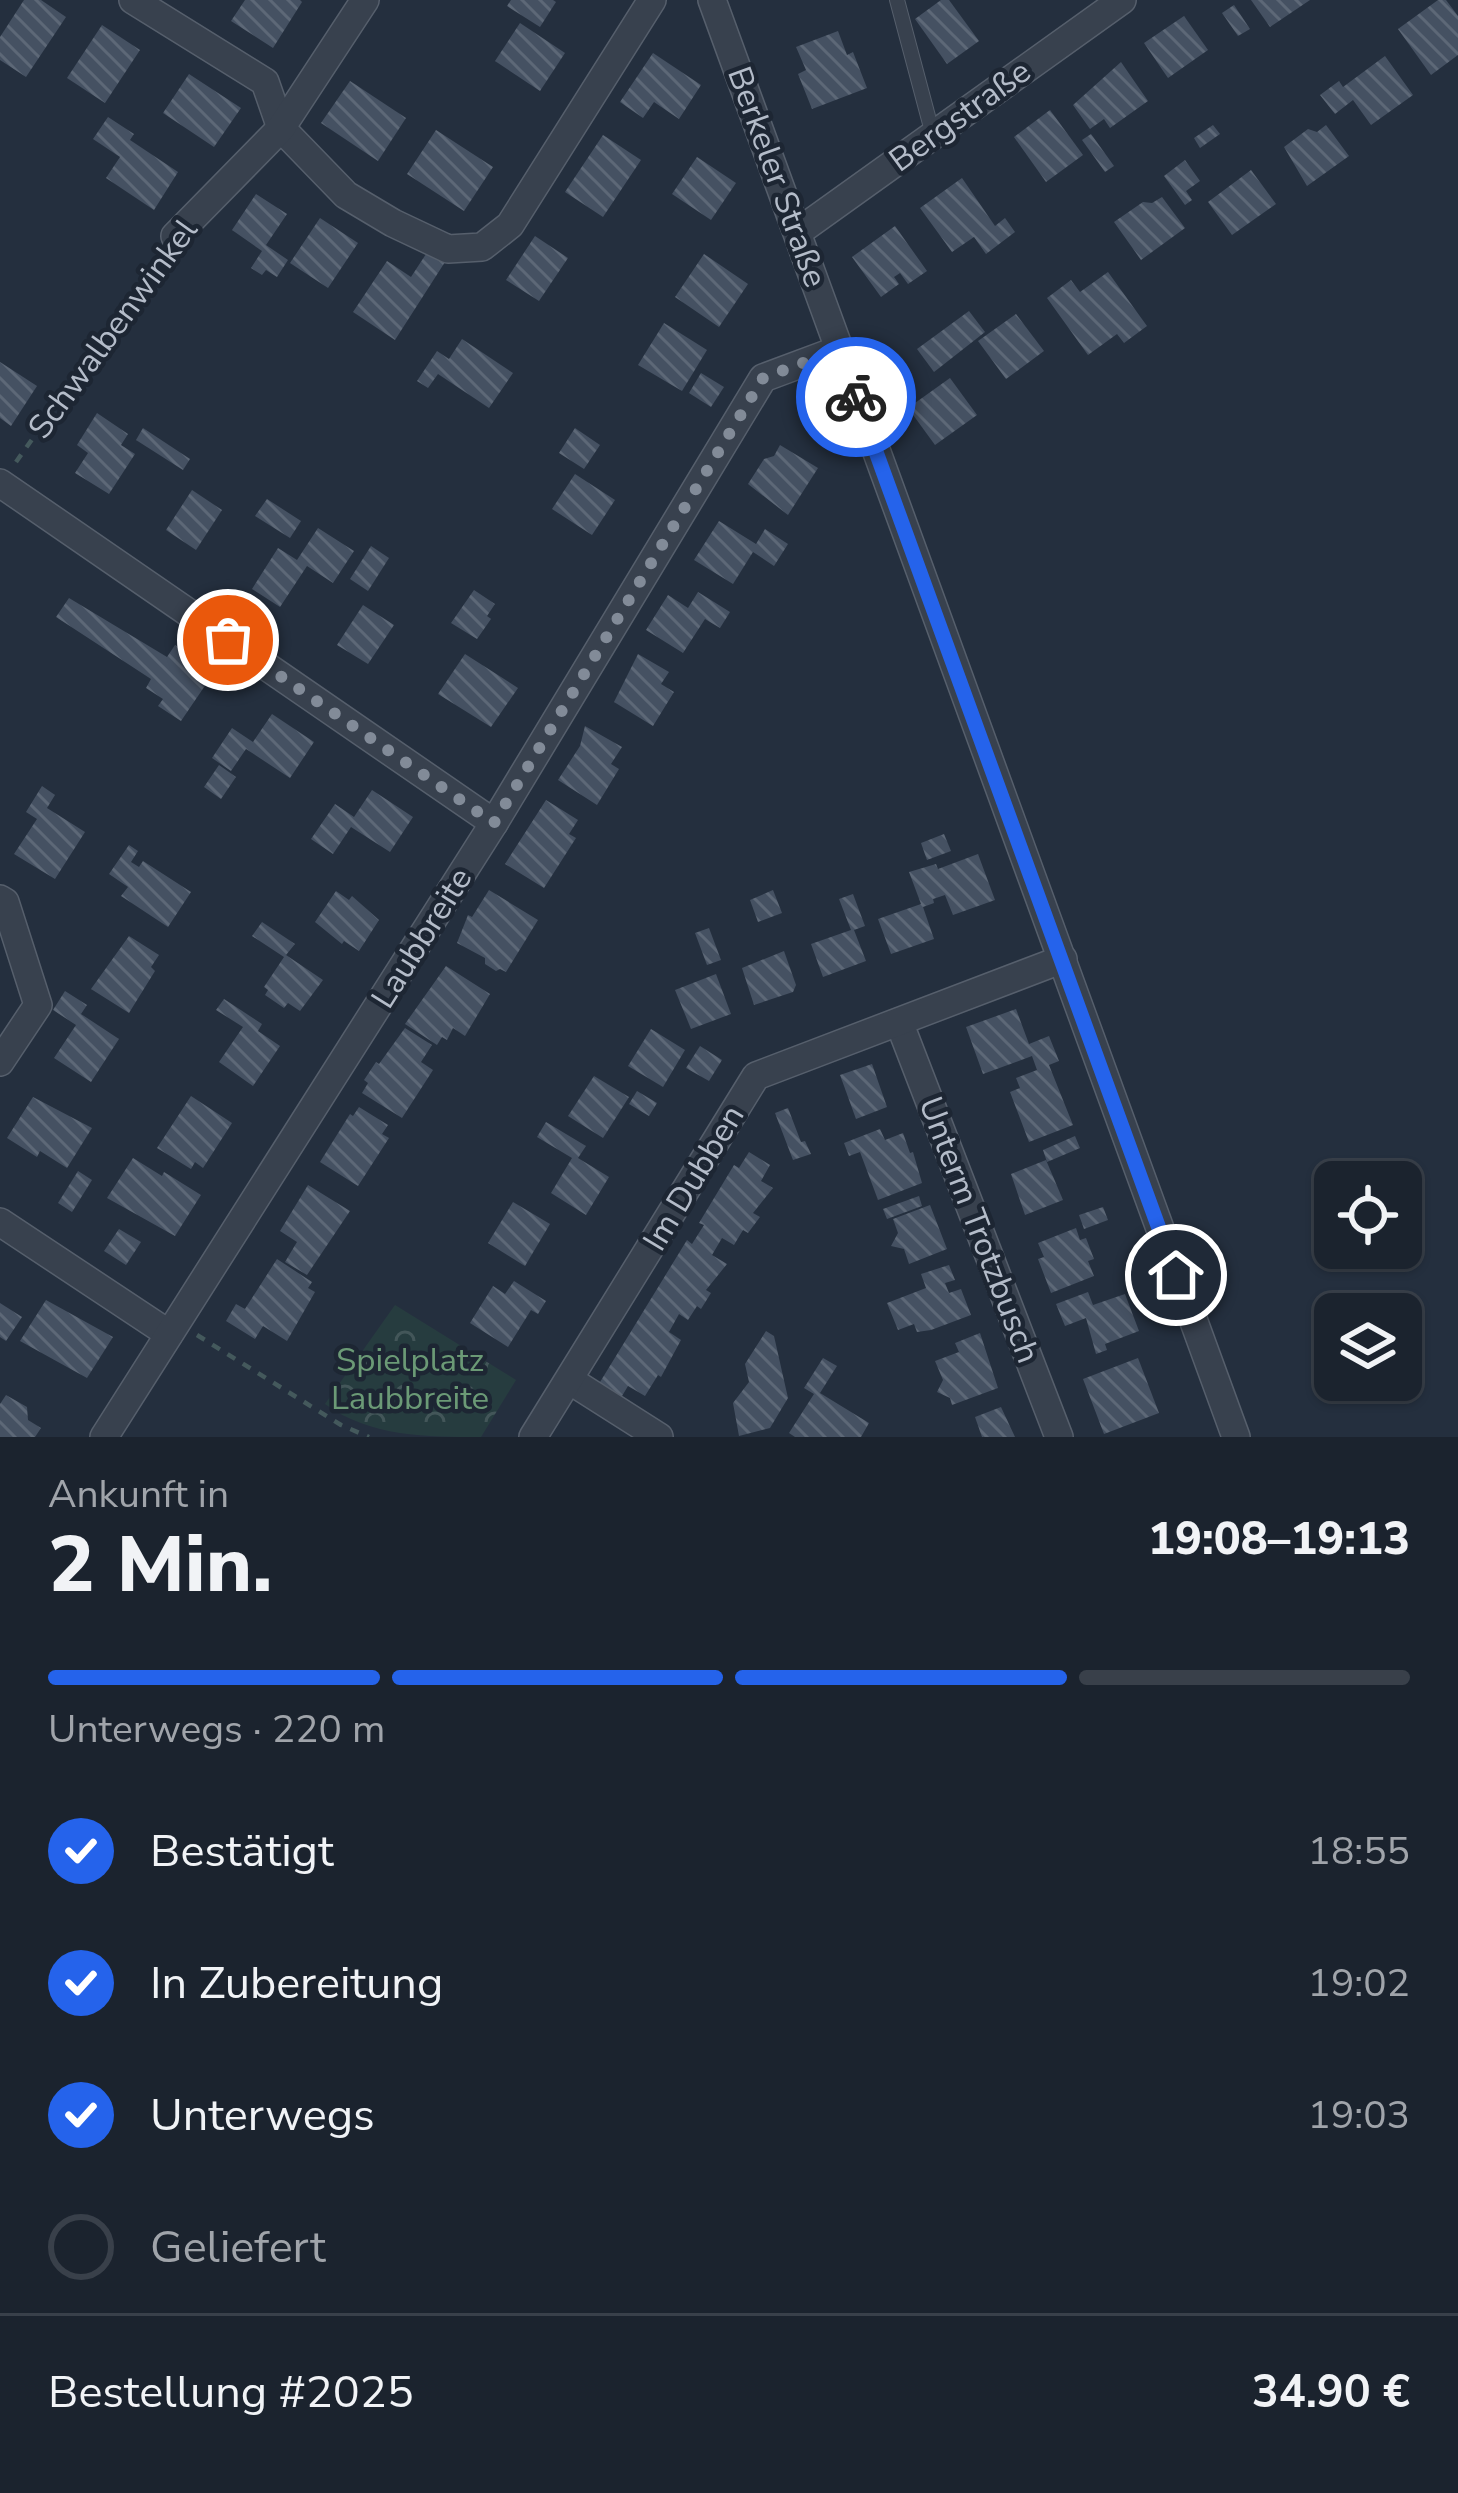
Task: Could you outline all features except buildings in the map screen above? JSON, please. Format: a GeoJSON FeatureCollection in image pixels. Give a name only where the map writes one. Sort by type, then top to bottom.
{"type":"FeatureCollection","features":[{"type":"Feature","properties":{"kind":"street"},"geometry":{"type":"LineString","coordinates":[[133,0],[265,82],[281,128],[346,195],[448,249],[482,247],[510,225],[652,0]]}},
{"type":"Feature","properties":{"kind":"street","name":"Schwalbenwinkel"},"geometry":{"type":"LineString","coordinates":[[175,236],[281,128],[365,0]]}},
{"type":"Feature","properties":{"kind":"street","name":"Berkeler Straße"},"geometry":{"type":"LineString","coordinates":[[712,0],[1236,1437]]}},
{"type":"Feature","properties":{"kind":"street","name":"Bergstraße"},"geometry":{"type":"LineString","coordinates":[[798,232],[1122,0]]}},
{"type":"Feature","properties":{"kind":"street","name":"Laubbreite"},"geometry":{"type":"LineString","coordinates":[[104,1437],[494,823],[763,378],[838,350]]}},
{"type":"Feature","properties":{"kind":"street"},"geometry":{"type":"LineString","coordinates":[[0,483],[494,823]]}},
{"type":"Feature","properties":{"kind":"street"},"geometry":{"type":"LineString","coordinates":[[0,899],[38,1005],[0,1062]]}},
{"type":"Feature","properties":{"kind":"street","name":"Im Dubben"},"geometry":{"type":"LineString","coordinates":[[533,1437],[756,1076],[1063,959]]}},
{"type":"Feature","properties":{"kind":"street","name":"Unterm Trotzbusch"},"geometry":{"type":"LineString","coordinates":[[898,1022],[1059,1437]]}},
{"type":"Feature","properties":{"kind":"street"},"geometry":{"type":"LineString","coordinates":[[0,1222],[173,1328]]}},
{"type":"Feature","properties":{"kind":"street"},"geometry":{"type":"LineString","coordinates":[[571,1381],[658,1437]]}},
{"type":"Feature","properties":{"kind":"lane"},"geometry":{"type":"LineString","coordinates":[[897,0],[933,135]]}},
{"type":"Feature","properties":{"kind":"path","name":"Schwalbenwinkel"},"geometry":{"type":"LineString","coordinates":[[0,483],[175,236]]}},
{"type":"Feature","properties":{"kind":"path"},"geometry":{"type":"LineString","coordinates":[[173,1328],[369,1437]]}},
{"type":"Feature","properties":{"kind":"green space","name":"Spielplatz Laubbreite"},"geometry":{"type":"Polygon","coordinates":[[[395,1305],[516,1380],[481,1437],[380,1429],[325,1404],[395,1305]]]}},
{"type":"Feature","properties":{"kind":"way so far"},"geometry":{"type":"LineString","coordinates":[[228,640],[494,823],[763,378],[838,350],[856,397]]}},
{"type":"Feature","properties":{"kind":"route"},"geometry":{"type":"LineString","coordinates":[[856,397],[1176,1275]]}}]}
